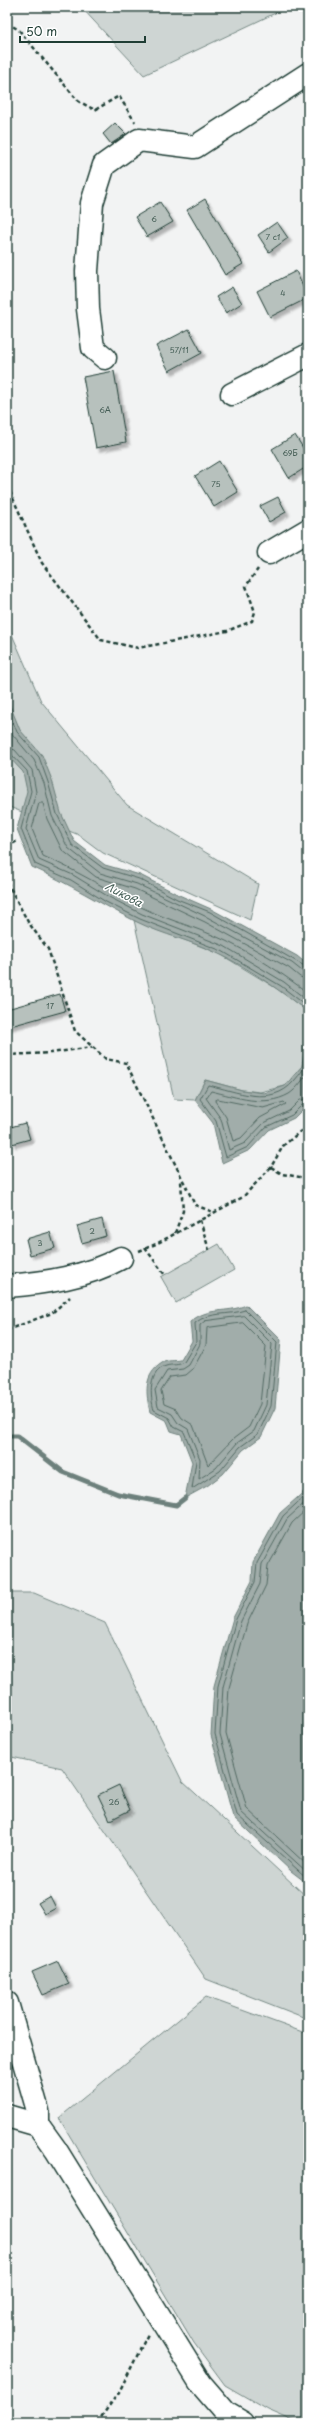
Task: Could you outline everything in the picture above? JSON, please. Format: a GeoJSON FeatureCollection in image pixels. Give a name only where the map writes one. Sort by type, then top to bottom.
{"type":"FeatureCollection","features":[{"type":"Feature","properties":{"kind":"street"},"geometry":{"type":"LineString","coordinates":[[105,358],[93,348],[88,309],[87,271],[92,203],[104,166],[139,140],[195,147],[308,74]]}},
{"type":"Feature","properties":{"kind":"street"},"geometry":{"type":"LineString","coordinates":[[232,394],[308,355]]}},
{"type":"Feature","properties":{"kind":"street"},"geometry":{"type":"LineString","coordinates":[[269,553],[308,530]]}},
{"type":"Feature","properties":{"kind":"street"},"geometry":{"type":"LineString","coordinates":[[7,1286],[38,1283],[102,1269],[121,1258]]}},
{"type":"Feature","properties":{"kind":"street"},"geometry":{"type":"LineString","coordinates":[[7,2003],[38,2111],[38,2125],[56,2150],[201,2384],[226,2413],[243,2423]]}},
{"type":"Feature","properties":{"kind":"street"},"geometry":{"type":"LineString","coordinates":[[7,2116],[38,2125]]}},
{"type":"Feature","properties":{"kind":"path"},"geometry":{"type":"LineString","coordinates":[[7,23],[19,30],[78,101],[95,110],[119,96],[135,121],[140,133],[139,140]]}},
{"type":"Feature","properties":{"kind":"path"},"geometry":{"type":"LineString","coordinates":[[7,485],[42,563],[101,640],[138,648],[227,631],[252,621],[255,612],[246,586],[269,553]]}},
{"type":"Feature","properties":{"kind":"path"},"geometry":{"type":"LineString","coordinates":[[7,847],[19,840]]}},
{"type":"Feature","properties":{"kind":"path"},"geometry":{"type":"LineString","coordinates":[[7,882],[28,922],[48,949],[75,1031],[106,1059],[126,1063],[195,1206],[213,1212]]}},
{"type":"Feature","properties":{"kind":"path"},"geometry":{"type":"LineString","coordinates":[[7,1056],[51,1053],[92,1047]]}},
{"type":"Feature","properties":{"kind":"path"},"geometry":{"type":"LineString","coordinates":[[121,1258],[175,1234],[243,1197],[271,1166],[283,1146],[308,1125]]}},
{"type":"Feature","properties":{"kind":"path"},"geometry":{"type":"LineString","coordinates":[[271,1166],[282,1174],[306,1178]]}},
{"type":"Feature","properties":{"kind":"path"},"geometry":{"type":"LineString","coordinates":[[175,1234],[183,1210],[181,1179]]}},
{"type":"Feature","properties":{"kind":"path"},"geometry":{"type":"LineString","coordinates":[[200,1220],[209,1250]]}},
{"type":"Feature","properties":{"kind":"path"},"geometry":{"type":"LineString","coordinates":[[145,1248],[165,1274]]}},
{"type":"Feature","properties":{"kind":"path"},"geometry":{"type":"LineString","coordinates":[[7,1330],[52,1313],[74,1293]]}},
{"type":"Feature","properties":{"kind":"path"},"geometry":{"type":"LineString","coordinates":[[7,1523],[13,1526]]}},
{"type":"Feature","properties":{"kind":"path"},"geometry":{"type":"LineString","coordinates":[[97,2423],[119,2392],[158,2314]]}},
{"type":"Feature","properties":{"kind":"shaded area"},"geometry":{"type":"Polygon","coordinates":[[[81,7],[288,7],[144,75],[81,7]]]}},
{"type":"Feature","properties":{"kind":"shaded area"},"geometry":{"type":"Polygon","coordinates":[[[7,623],[41,701],[127,805],[258,884],[250,920],[103,853],[79,835],[7,806],[7,623]]]}},
{"type":"Feature","properties":{"kind":"shaded area"},"geometry":{"type":"Polygon","coordinates":[[[134,920],[220,954],[279,990],[308,1012],[302,1066],[285,1086],[260,1092],[242,1090],[205,1080],[195,1100],[174,1099],[134,920]]]}},
{"type":"Feature","properties":{"kind":"shaded area"},"geometry":{"type":"Polygon","coordinates":[[[219,1244],[234,1270],[176,1303],[161,1277],[219,1244]]]}},
{"type":"Feature","properties":{"kind":"shaded area"},"geometry":{"type":"Polygon","coordinates":[[[7,1593],[34,1593],[105,1623],[182,1781],[308,1898],[308,2019],[206,1979],[62,1768],[7,1756],[7,1593]]]}},
{"type":"Feature","properties":{"kind":"shaded area"},"geometry":{"type":"Polygon","coordinates":[[[206,1997],[308,2034],[308,2423],[298,2423],[268,2410],[225,2385],[194,2343],[59,2118],[206,1997]]]}},
{"type":"Feature","properties":{"kind":"water","name":"Ликова"},"geometry":{"type":"Polygon","coordinates":[[[7,698],[20,730],[42,755],[52,780],[61,813],[74,841],[105,865],[140,875],[211,909],[297,956],[308,965],[308,1012],[265,981],[231,960],[209,949],[157,931],[137,922],[32,867],[17,829],[27,791],[23,772],[7,755],[7,698]]]}},
{"type":"Feature","properties":{"kind":"water"},"geometry":{"type":"Polygon","coordinates":[[[308,1041],[308,1108],[304,1108],[294,1118],[269,1130],[250,1150],[222,1163],[213,1123],[195,1100],[205,1080],[242,1090],[264,1093],[285,1086],[302,1066],[308,1041]]]}},
{"type":"Feature","properties":{"kind":"water"},"geometry":{"type":"Polygon","coordinates":[[[246,1305],[281,1340],[275,1408],[261,1437],[243,1450],[223,1474],[207,1486],[185,1498],[192,1462],[181,1434],[171,1431],[167,1421],[150,1412],[147,1385],[152,1373],[162,1363],[181,1360],[192,1341],[190,1322],[204,1314],[239,1308],[246,1305]]]}},
{"type":"Feature","properties":{"kind":"water"},"geometry":{"type":"Polygon","coordinates":[[[308,1480],[308,1884],[291,1871],[233,1817],[211,1735],[214,1686],[233,1618],[252,1581],[253,1562],[280,1513],[306,1490],[308,1480]]]}},
{"type":"Feature","properties":{"kind":"building"},"geometry":{"type":"Polygon","coordinates":[[[115,123],[126,134],[111,144],[103,134],[115,123]]]}},
{"type":"Feature","properties":{"kind":"building"},"geometry":{"type":"Polygon","coordinates":[[[205,199],[243,264],[225,275],[187,210],[205,199]]]}},
{"type":"Feature","properties":{"kind":"building"},"geometry":{"type":"Polygon","coordinates":[[[160,202],[173,222],[147,237],[135,217],[160,202]]]}},
{"type":"Feature","properties":{"kind":"building"},"geometry":{"type":"Polygon","coordinates":[[[277,222],[288,238],[269,252],[258,235],[277,222]]]}},
{"type":"Feature","properties":{"kind":"building"},"geometry":{"type":"Polygon","coordinates":[[[296,271],[308,298],[270,317],[257,291],[296,271]]]}},
{"type":"Feature","properties":{"kind":"building"},"geometry":{"type":"Polygon","coordinates":[[[232,287],[242,303],[226,313],[216,297],[232,287]]]}},
{"type":"Feature","properties":{"kind":"building"},"geometry":{"type":"Polygon","coordinates":[[[189,329],[202,353],[169,371],[156,346],[189,329]]]}},
{"type":"Feature","properties":{"kind":"building"},"geometry":{"type":"Polygon","coordinates":[[[114,371],[126,442],[96,448],[83,377],[114,371]]]}},
{"type":"Feature","properties":{"kind":"building"},"geometry":{"type":"Polygon","coordinates":[[[295,435],[308,456],[308,466],[289,478],[272,449],[295,435]]]}},
{"type":"Feature","properties":{"kind":"building"},"geometry":{"type":"Polygon","coordinates":[[[219,461],[238,492],[214,507],[195,476],[219,461]]]}},
{"type":"Feature","properties":{"kind":"building"},"geometry":{"type":"Polygon","coordinates":[[[278,497],[286,512],[269,522],[260,506],[278,497]]]}},
{"type":"Feature","properties":{"kind":"building"},"geometry":{"type":"Polygon","coordinates":[[[60,994],[65,1011],[7,1027],[7,1009],[60,994]]]}},
{"type":"Feature","properties":{"kind":"building"},"geometry":{"type":"Polygon","coordinates":[[[25,1123],[30,1139],[12,1144],[7,1128],[25,1123]]]}},
{"type":"Feature","properties":{"kind":"building"},"geometry":{"type":"Polygon","coordinates":[[[102,1219],[106,1236],[82,1243],[77,1226],[102,1219]]]}},
{"type":"Feature","properties":{"kind":"building"},"geometry":{"type":"Polygon","coordinates":[[[50,1232],[55,1248],[30,1255],[26,1239],[50,1232]]]}},
{"type":"Feature","properties":{"kind":"building"},"geometry":{"type":"Polygon","coordinates":[[[119,1785],[130,1810],[110,1820],[98,1795],[119,1785]]]}},
{"type":"Feature","properties":{"kind":"building"},"geometry":{"type":"Polygon","coordinates":[[[50,1896],[56,1908],[45,1914],[38,1903],[50,1896]]]}},
{"type":"Feature","properties":{"kind":"building"},"geometry":{"type":"Polygon","coordinates":[[[58,1961],[69,1984],[43,1995],[32,1972],[58,1961]]]}},
{"type":"Feature","properties":{"kind":"waterway"},"geometry":{"type":"LineString","coordinates":[[7,1436],[17,1436],[63,1472],[118,1494],[176,1505],[185,1498]]}}]}
